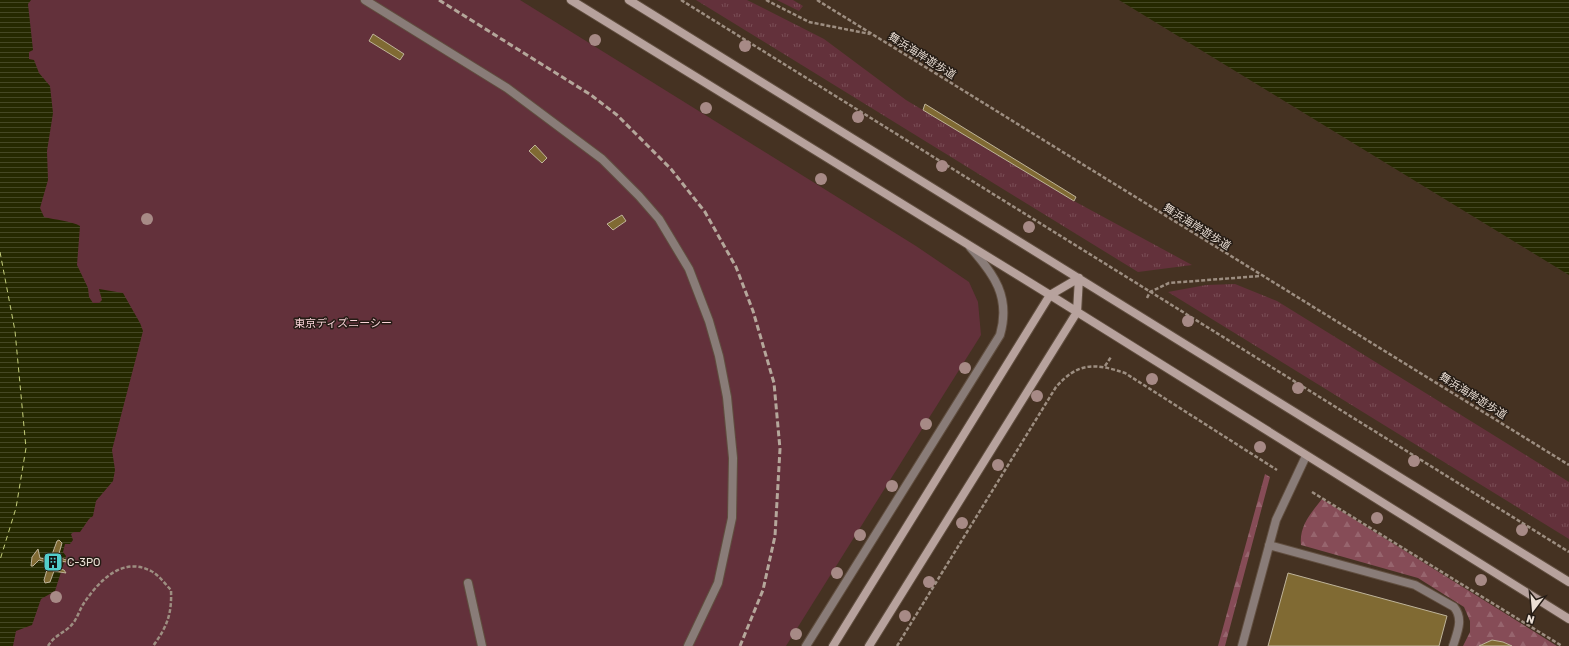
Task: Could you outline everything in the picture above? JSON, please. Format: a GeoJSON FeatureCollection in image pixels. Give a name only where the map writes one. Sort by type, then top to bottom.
{"type":"FeatureCollection","features":[{"type":"Feature","properties":{"kind":"street"},"geometry":{"type":"LineString","coordinates":[[571,0],[1050,295],[1569,619]]}},
{"type":"Feature","properties":{"kind":"street"},"geometry":{"type":"LineString","coordinates":[[629,0],[1569,582]]}},
{"type":"Feature","properties":{"kind":"street"},"geometry":{"type":"LineString","coordinates":[[832,646],[1050,295],[1079,278]]}},
{"type":"Feature","properties":{"kind":"street"},"geometry":{"type":"LineString","coordinates":[[869,646],[1077,312],[1079,278]]}},
{"type":"Feature","properties":{"kind":"lane"},"geometry":{"type":"LineString","coordinates":[[365,0],[507,88],[602,159],[639,196],[659,219],[689,269],[709,321],[719,356],[727,397],[733,458],[732,518],[718,583],[688,646]]}},
{"type":"Feature","properties":{"kind":"lane"},"geometry":{"type":"LineString","coordinates":[[806,646],[1000,335],[1004,320],[1000,293],[992,272],[968,245]]}},
{"type":"Feature","properties":{"kind":"lane"},"geometry":{"type":"LineString","coordinates":[[1242,646],[1276,520],[1306,456]]}},
{"type":"Feature","properties":{"kind":"lane"},"geometry":{"type":"LineString","coordinates":[[1270,545],[1415,585],[1454,607],[1458,612],[1459,625],[1454,646]]}},
{"type":"Feature","properties":{"kind":"lane"},"geometry":{"type":"LineString","coordinates":[[468,582],[482,646]]}},
{"type":"Feature","properties":{"kind":"path"},"geometry":{"type":"LineString","coordinates":[[681,0],[1569,552]]}},
{"type":"Feature","properties":{"kind":"path"},"geometry":{"type":"LineString","coordinates":[[766,0],[809,22],[872,34]]}},
{"type":"Feature","properties":{"kind":"path","name":"舞浜海岸遊歩道"},"geometry":{"type":"LineString","coordinates":[[817,0],[1260,276],[1569,465]]}},
{"type":"Feature","properties":{"kind":"path"},"geometry":{"type":"LineString","coordinates":[[1169,283],[1260,276]]}},
{"type":"Feature","properties":{"kind":"path"},"geometry":{"type":"LineString","coordinates":[[897,646],[1056,387],[1067,375],[1086,367],[1105,366],[1125,373],[1294,481],[1562,646]]}},
{"type":"Feature","properties":{"kind":"path"},"geometry":{"type":"LineString","coordinates":[[48,646],[53,637],[65,631],[74,622],[83,604],[103,580],[123,567],[142,568],[152,571],[171,590],[171,606],[164,631],[153,646]]}},
{"type":"Feature","properties":{"kind":"green space","name":"東京ディズニーシー"},"geometry":{"type":"Polygon","coordinates":[[[0,0],[520,0],[916,246],[969,282],[978,302],[981,335],[786,646],[0,646],[0,0]]]}},
{"type":"Feature","properties":{"kind":"green space"},"geometry":{"type":"Polygon","coordinates":[[[696,0],[747,0],[824,39],[906,100],[1074,201],[1192,265],[1138,272],[696,0]]]}},
{"type":"Feature","properties":{"kind":"green space"},"geometry":{"type":"Polygon","coordinates":[[[777,0],[793,0],[803,6],[799,11],[777,0]]]}},
{"type":"Feature","properties":{"kind":"green space"},"geometry":{"type":"Polygon","coordinates":[[[1235,284],[1277,301],[1569,482],[1569,539],[1168,292],[1206,285],[1235,284]]]}},
{"type":"Feature","properties":{"kind":"green space"},"geometry":{"type":"Polygon","coordinates":[[[1265,474],[1270,477],[1225,646],[1218,646],[1265,474]]]}},
{"type":"Feature","properties":{"kind":"green space"},"geometry":{"type":"Polygon","coordinates":[[[1322,499],[1557,646],[1512,646],[1503,642],[1492,640],[1479,646],[1463,646],[1470,632],[1470,621],[1464,607],[1418,578],[1301,545],[1304,526],[1322,499]]]}},
{"type":"Feature","properties":{"kind":"shaded area"},"geometry":{"type":"Polygon","coordinates":[[[0,0],[31,0],[28,4],[33,50],[29,52],[29,59],[34,60],[39,73],[50,86],[53,113],[47,151],[48,180],[40,208],[44,217],[77,224],[80,226],[77,265],[88,288],[89,297],[93,303],[99,303],[102,300],[99,289],[123,293],[143,331],[112,450],[115,470],[113,481],[96,501],[93,516],[89,519],[80,532],[74,532],[71,534],[73,540],[70,544],[65,544],[63,552],[66,556],[55,591],[41,599],[32,625],[16,631],[13,646],[0,646],[0,0]]]}},
{"type":"Feature","properties":{"kind":"shaded area"},"geometry":{"type":"Polygon","coordinates":[[[1119,0],[1569,0],[1569,275],[1119,0]]]}},
{"type":"Feature","properties":{"kind":"building"},"geometry":{"type":"Polygon","coordinates":[[[373,34],[404,54],[400,60],[369,41],[373,34]]]}},
{"type":"Feature","properties":{"kind":"building"},"geometry":{"type":"Polygon","coordinates":[[[925,104],[1076,197],[1074,201],[923,110],[925,104]]]}},
{"type":"Feature","properties":{"kind":"building"},"geometry":{"type":"Polygon","coordinates":[[[535,145],[547,158],[542,163],[529,151],[535,145]]]}},
{"type":"Feature","properties":{"kind":"building"},"geometry":{"type":"Polygon","coordinates":[[[622,215],[626,221],[613,230],[607,224],[622,215]]]}},
{"type":"Feature","properties":{"kind":"building","name":"C-3PO"},"geometry":{"type":"Polygon","coordinates":[[[59,540],[62,543],[58,557],[71,563],[57,560],[57,562],[61,565],[55,565],[54,568],[64,570],[66,573],[54,571],[50,582],[45,583],[44,580],[49,563],[39,560],[31,566],[32,557],[38,549],[40,558],[50,560],[57,541],[59,540]]]}},
{"type":"Feature","properties":{"kind":"building"},"geometry":{"type":"Polygon","coordinates":[[[1288,573],[1447,616],[1439,646],[1268,646],[1288,573]]]}},
{"type":"Feature","properties":{"kind":"building"},"geometry":{"type":"Polygon","coordinates":[[[1492,640],[1503,642],[1512,646],[1479,646],[1492,640]]]}},
{"type":"Feature","properties":{"kind":"ferry route"},"geometry":{"type":"LineString","coordinates":[[0,252],[15,331],[26,448],[16,508],[0,560]]}},
{"type":"Feature","properties":{"kind":"railway"},"geometry":{"type":"LineString","coordinates":[[439,0],[591,95],[617,115],[671,169],[705,212],[736,267],[753,311],[774,383],[780,449],[775,536],[763,590],[740,646]]}},
{"type":"Feature","properties":{"kind":"place","name":"C-3PO"},"geometry":{"type":"Point","coordinates":[53,562]}}]}
